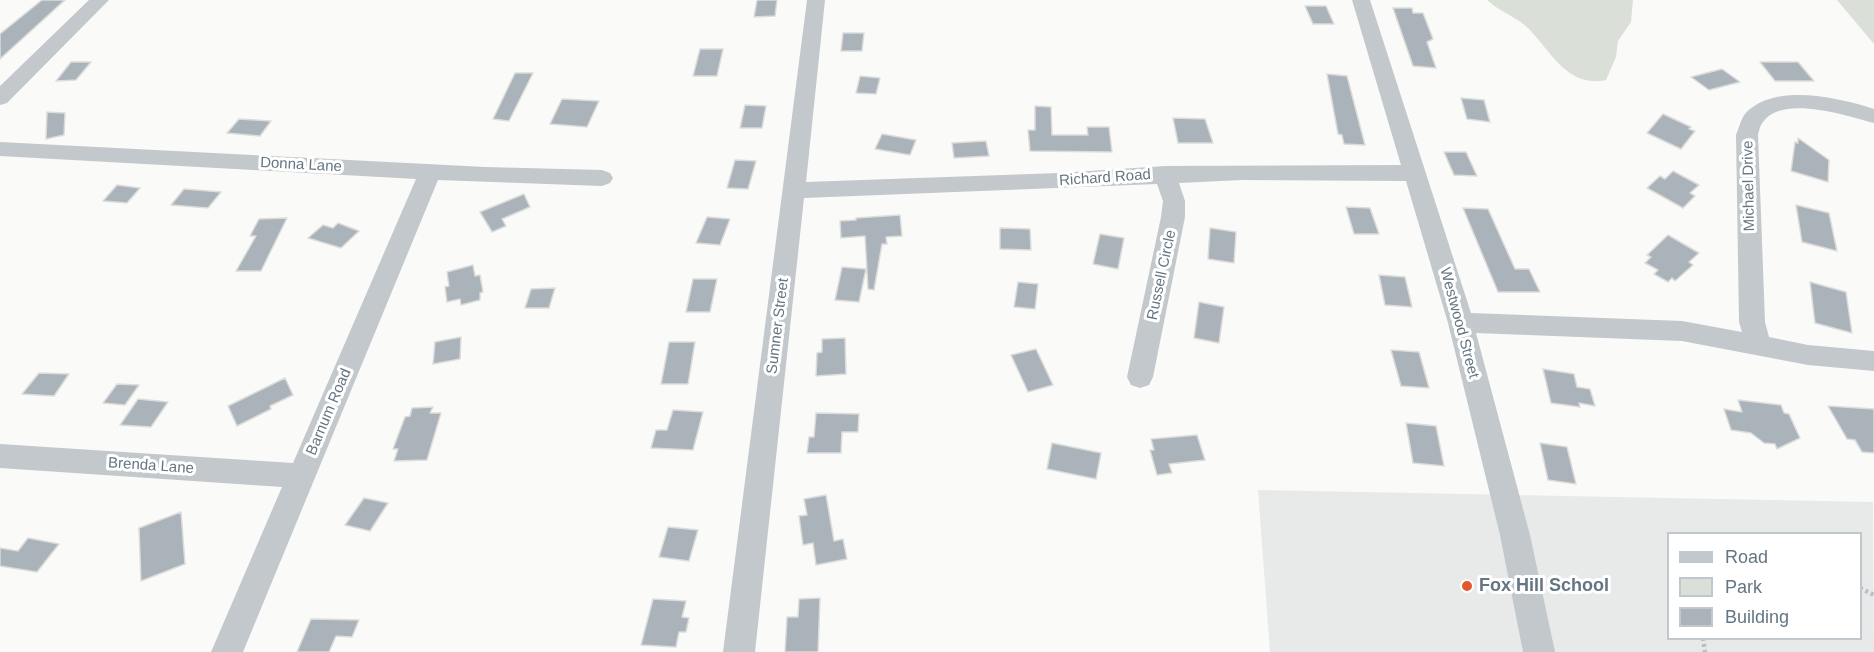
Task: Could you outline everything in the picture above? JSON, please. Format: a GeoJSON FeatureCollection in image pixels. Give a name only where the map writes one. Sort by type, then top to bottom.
{"type":"FeatureCollection","features":[{"type":"Feature","properties":{"kind":"street"},"geometry":{"type":"LineString","coordinates":[[0,98],[100,0]]}},
{"type":"Feature","properties":{"kind":"street","name":"Sumner Street"},"geometry":{"type":"LineString","coordinates":[[739,652],[816,0]]}},
{"type":"Feature","properties":{"kind":"street","name":"Westwood Street"},"geometry":{"type":"LineString","coordinates":[[1361,0],[1461,323],[1517,545],[1539,652]]}},
{"type":"Feature","properties":{"kind":"street","name":"Michael Drive"},"geometry":{"type":"LineString","coordinates":[[1758,344],[1752,322],[1748,135],[1750,124],[1757,114],[1770,107],[1796,102],[1829,104],[1874,116]]}},
{"type":"Feature","properties":{"kind":"street","name":"Donna Lane"},"geometry":{"type":"LineString","coordinates":[[0,149],[430,172],[602,178]]}},
{"type":"Feature","properties":{"kind":"street","name":"Richard Road"},"geometry":{"type":"LineString","coordinates":[[794,189],[1070,181],[1165,174],[1258,171],[1416,173]]}},
{"type":"Feature","properties":{"kind":"street","name":"Barnum Road"},"geometry":{"type":"LineString","coordinates":[[227,652],[430,172]]}},
{"type":"Feature","properties":{"kind":"street","name":"Russell Circle"},"geometry":{"type":"LineString","coordinates":[[1140,377],[1173,217],[1174,201],[1165,174]]}},
{"type":"Feature","properties":{"kind":"street"},"geometry":{"type":"LineString","coordinates":[[1461,323],[1672,330],[1808,355],[1874,361]]}},
{"type":"Feature","properties":{"kind":"street","name":"Brenda Lane"},"geometry":{"type":"LineString","coordinates":[[0,456],[302,476]]}},
{"type":"Feature","properties":{"kind":"shaded area","name":"Fox Hill School"},"geometry":{"type":"Polygon","coordinates":[[[1258,490],[1873,502],[1874,652],[1270,652],[1258,490]]]}},
{"type":"Feature","properties":{"kind":"green space"},"geometry":{"type":"Polygon","coordinates":[[[1487,0],[1633,0],[1631,22],[1618,41],[1616,57],[1606,80],[1593,81],[1571,74],[1553,58],[1529,29],[1487,0]]]}},
{"type":"Feature","properties":{"kind":"green space"},"geometry":{"type":"Polygon","coordinates":[[[1837,0],[1874,0],[1874,44],[1837,0]]]}},
{"type":"Feature","properties":{"kind":"building"},"geometry":{"type":"Polygon","coordinates":[[[42,0],[65,0],[0,59],[0,34],[42,0]]]}},
{"type":"Feature","properties":{"kind":"building"},"geometry":{"type":"Polygon","coordinates":[[[757,0],[777,0],[775,16],[754,17],[757,0]]]}},
{"type":"Feature","properties":{"kind":"building"},"geometry":{"type":"Polygon","coordinates":[[[1305,6],[1326,6],[1334,24],[1313,24],[1305,6]]]}},
{"type":"Feature","properties":{"kind":"building"},"geometry":{"type":"Polygon","coordinates":[[[1393,8],[1412,8],[1413,13],[1423,13],[1433,39],[1427,42],[1436,68],[1413,66],[1393,8]]]}},
{"type":"Feature","properties":{"kind":"building"},"geometry":{"type":"Polygon","coordinates":[[[843,33],[864,33],[862,51],[841,51],[843,33]]]}},
{"type":"Feature","properties":{"kind":"building"},"geometry":{"type":"Polygon","coordinates":[[[700,49],[723,49],[717,76],[693,76],[700,49]]]}},
{"type":"Feature","properties":{"kind":"building"},"geometry":{"type":"Polygon","coordinates":[[[71,62],[91,62],[76,80],[56,81],[71,62]]]}},
{"type":"Feature","properties":{"kind":"building"},"geometry":{"type":"Polygon","coordinates":[[[1760,62],[1798,62],[1814,81],[1775,81],[1760,62]]]}},
{"type":"Feature","properties":{"kind":"building"},"geometry":{"type":"Polygon","coordinates":[[[1722,69],[1740,82],[1709,90],[1691,77],[1722,69]]]}},
{"type":"Feature","properties":{"kind":"building"},"geometry":{"type":"Polygon","coordinates":[[[515,73],[533,73],[509,121],[493,119],[515,73]]]}},
{"type":"Feature","properties":{"kind":"building"},"geometry":{"type":"Polygon","coordinates":[[[1327,74],[1347,76],[1365,145],[1344,144],[1342,135],[1338,134],[1327,74]]]}},
{"type":"Feature","properties":{"kind":"building"},"geometry":{"type":"Polygon","coordinates":[[[860,76],[880,78],[876,94],[856,93],[860,76]]]}},
{"type":"Feature","properties":{"kind":"building"},"geometry":{"type":"Polygon","coordinates":[[[1461,98],[1484,100],[1490,122],[1467,119],[1461,98]]]}},
{"type":"Feature","properties":{"kind":"building"},"geometry":{"type":"Polygon","coordinates":[[[562,99],[599,101],[587,127],[550,124],[562,99]]]}},
{"type":"Feature","properties":{"kind":"building"},"geometry":{"type":"Polygon","coordinates":[[[745,105],[766,106],[762,128],[740,128],[745,105]]]}},
{"type":"Feature","properties":{"kind":"building"},"geometry":{"type":"Polygon","coordinates":[[[1035,106],[1051,107],[1052,135],[1088,135],[1087,127],[1109,127],[1112,152],[1030,151],[1028,130],[1035,130],[1035,106]]]}},
{"type":"Feature","properties":{"kind":"building"},"geometry":{"type":"Polygon","coordinates":[[[47,112],[65,113],[64,135],[46,139],[47,112]]]}},
{"type":"Feature","properties":{"kind":"building"},"geometry":{"type":"Polygon","coordinates":[[[1663,114],[1695,131],[1681,149],[1647,133],[1663,114]]]}},
{"type":"Feature","properties":{"kind":"building"},"geometry":{"type":"Polygon","coordinates":[[[1173,118],[1205,119],[1213,143],[1178,143],[1173,118]]]}},
{"type":"Feature","properties":{"kind":"building"},"geometry":{"type":"Polygon","coordinates":[[[239,119],[271,121],[260,136],[227,133],[239,119]]]}},
{"type":"Feature","properties":{"kind":"building"},"geometry":{"type":"Polygon","coordinates":[[[882,134],[916,140],[910,155],[875,149],[882,134]]]}},
{"type":"Feature","properties":{"kind":"building"},"geometry":{"type":"Polygon","coordinates":[[[1798,138],[1829,160],[1828,182],[1791,171],[1795,142],[1798,143],[1798,138]]]}},
{"type":"Feature","properties":{"kind":"building"},"geometry":{"type":"Polygon","coordinates":[[[986,141],[989,156],[954,158],[952,143],[986,141]]]}},
{"type":"Feature","properties":{"kind":"building"},"geometry":{"type":"Polygon","coordinates":[[[1444,152],[1466,152],[1477,176],[1454,175],[1444,152]]]}},
{"type":"Feature","properties":{"kind":"building"},"geometry":{"type":"Polygon","coordinates":[[[735,160],[756,161],[748,189],[727,188],[735,160]]]}},
{"type":"Feature","properties":{"kind":"building"},"geometry":{"type":"Polygon","coordinates":[[[1673,171],[1699,185],[1690,193],[1695,196],[1683,208],[1647,188],[1660,176],[1665,179],[1673,171]]]}},
{"type":"Feature","properties":{"kind":"building"},"geometry":{"type":"Polygon","coordinates":[[[117,185],[140,188],[127,203],[103,201],[117,185]]]}},
{"type":"Feature","properties":{"kind":"building"},"geometry":{"type":"Polygon","coordinates":[[[184,189],[221,192],[208,208],[171,205],[184,189]]]}},
{"type":"Feature","properties":{"kind":"building"},"geometry":{"type":"Polygon","coordinates":[[[524,194],[530,207],[502,219],[506,226],[492,232],[480,212],[524,194]]]}},
{"type":"Feature","properties":{"kind":"building"},"geometry":{"type":"Polygon","coordinates":[[[1796,205],[1829,213],[1837,251],[1802,242],[1796,205]]]}},
{"type":"Feature","properties":{"kind":"building"},"geometry":{"type":"Polygon","coordinates":[[[1346,207],[1370,208],[1379,234],[1354,234],[1346,207]]]}},
{"type":"Feature","properties":{"kind":"building"},"geometry":{"type":"Polygon","coordinates":[[[1463,208],[1488,209],[1515,269],[1529,269],[1540,292],[1498,292],[1463,208]]]}},
{"type":"Feature","properties":{"kind":"building"},"geometry":{"type":"Polygon","coordinates":[[[900,215],[902,236],[886,237],[887,244],[882,244],[874,290],[868,289],[865,236],[841,238],[840,221],[900,215]]]}},
{"type":"Feature","properties":{"kind":"building"},"geometry":{"type":"Polygon","coordinates":[[[707,217],[730,219],[720,245],[696,243],[707,217]]]}},
{"type":"Feature","properties":{"kind":"building"},"geometry":{"type":"Polygon","coordinates":[[[287,218],[261,271],[236,271],[256,236],[250,236],[259,219],[287,218]]]}},
{"type":"Feature","properties":{"kind":"building"},"geometry":{"type":"Polygon","coordinates":[[[338,223],[359,231],[341,248],[308,238],[323,225],[333,228],[338,223]]]}},
{"type":"Feature","properties":{"kind":"building"},"geometry":{"type":"Polygon","coordinates":[[[1000,228],[1030,229],[1031,250],[1000,249],[1000,228]]]}},
{"type":"Feature","properties":{"kind":"building"},"geometry":{"type":"Polygon","coordinates":[[[1210,228],[1236,232],[1234,263],[1208,259],[1210,228]]]}},
{"type":"Feature","properties":{"kind":"building"},"geometry":{"type":"Polygon","coordinates":[[[1100,234],[1124,238],[1118,269],[1093,264],[1100,234]]]}},
{"type":"Feature","properties":{"kind":"building"},"geometry":{"type":"Polygon","coordinates":[[[1668,235],[1699,253],[1689,262],[1693,265],[1675,281],[1672,278],[1668,282],[1654,274],[1658,270],[1645,263],[1651,257],[1647,255],[1668,235]]]}},
{"type":"Feature","properties":{"kind":"building"},"geometry":{"type":"Polygon","coordinates":[[[473,265],[475,276],[480,275],[483,292],[480,293],[480,300],[461,305],[460,299],[447,302],[445,287],[449,286],[447,272],[473,265]]]}},
{"type":"Feature","properties":{"kind":"building"},"geometry":{"type":"Polygon","coordinates":[[[842,267],[866,269],[859,302],[835,300],[842,267]]]}},
{"type":"Feature","properties":{"kind":"building"},"geometry":{"type":"Polygon","coordinates":[[[1379,275],[1405,277],[1412,307],[1385,305],[1379,275]]]}},
{"type":"Feature","properties":{"kind":"building"},"geometry":{"type":"Polygon","coordinates":[[[693,279],[717,279],[710,312],[686,312],[693,279]]]}},
{"type":"Feature","properties":{"kind":"building"},"geometry":{"type":"Polygon","coordinates":[[[1018,282],[1038,284],[1035,309],[1014,307],[1018,282]]]}},
{"type":"Feature","properties":{"kind":"building"},"geometry":{"type":"Polygon","coordinates":[[[1810,282],[1846,292],[1852,333],[1815,323],[1810,282]]]}},
{"type":"Feature","properties":{"kind":"building"},"geometry":{"type":"Polygon","coordinates":[[[555,288],[549,308],[525,308],[531,289],[555,288]]]}},
{"type":"Feature","properties":{"kind":"building"},"geometry":{"type":"Polygon","coordinates":[[[1199,302],[1224,307],[1219,343],[1194,338],[1199,302]]]}},
{"type":"Feature","properties":{"kind":"building"},"geometry":{"type":"Polygon","coordinates":[[[461,337],[460,359],[433,364],[435,342],[461,337]]]}},
{"type":"Feature","properties":{"kind":"building"},"geometry":{"type":"Polygon","coordinates":[[[845,338],[846,374],[816,376],[817,353],[822,352],[822,339],[845,338]]]}},
{"type":"Feature","properties":{"kind":"building"},"geometry":{"type":"Polygon","coordinates":[[[669,342],[695,342],[688,384],[661,384],[669,342]]]}},
{"type":"Feature","properties":{"kind":"building"},"geometry":{"type":"Polygon","coordinates":[[[1036,349],[1053,385],[1028,392],[1011,355],[1036,349]]]}},
{"type":"Feature","properties":{"kind":"building"},"geometry":{"type":"Polygon","coordinates":[[[1391,350],[1419,352],[1429,388],[1401,386],[1391,350]]]}},
{"type":"Feature","properties":{"kind":"building"},"geometry":{"type":"Polygon","coordinates":[[[1543,369],[1574,374],[1577,387],[1590,389],[1595,406],[1579,403],[1580,407],[1551,403],[1543,369]]]}},
{"type":"Feature","properties":{"kind":"building"},"geometry":{"type":"Polygon","coordinates":[[[39,373],[69,374],[54,396],[22,394],[39,373]]]}},
{"type":"Feature","properties":{"kind":"building"},"geometry":{"type":"Polygon","coordinates":[[[285,378],[293,395],[237,426],[228,406],[285,378]]]}},
{"type":"Feature","properties":{"kind":"building"},"geometry":{"type":"Polygon","coordinates":[[[117,384],[139,385],[125,405],[103,403],[117,384]]]}},
{"type":"Feature","properties":{"kind":"building"},"geometry":{"type":"Polygon","coordinates":[[[138,399],[168,402],[151,427],[120,425],[138,399]]]}},
{"type":"Feature","properties":{"kind":"building"},"geometry":{"type":"Polygon","coordinates":[[[1738,400],[1781,405],[1784,413],[1789,414],[1800,438],[1777,449],[1775,444],[1764,443],[1751,433],[1731,430],[1724,409],[1742,412],[1738,400]]]}},
{"type":"Feature","properties":{"kind":"building"},"geometry":{"type":"Polygon","coordinates":[[[1828,406],[1874,409],[1874,453],[1862,452],[1855,440],[1847,439],[1828,406]]]}},
{"type":"Feature","properties":{"kind":"building"},"geometry":{"type":"Polygon","coordinates":[[[433,407],[430,413],[441,413],[427,460],[394,461],[398,449],[393,449],[405,417],[410,416],[412,408],[433,407]]]}},
{"type":"Feature","properties":{"kind":"building"},"geometry":{"type":"Polygon","coordinates":[[[673,410],[703,412],[693,450],[651,448],[656,430],[667,430],[673,410]]]}},
{"type":"Feature","properties":{"kind":"building"},"geometry":{"type":"Polygon","coordinates":[[[816,413],[859,414],[858,432],[842,432],[841,453],[807,453],[809,437],[814,437],[816,413]]]}},
{"type":"Feature","properties":{"kind":"building"},"geometry":{"type":"Polygon","coordinates":[[[1406,423],[1436,426],[1444,466],[1413,463],[1406,423]]]}},
{"type":"Feature","properties":{"kind":"building"},"geometry":{"type":"Polygon","coordinates":[[[1197,435],[1205,460],[1169,464],[1172,473],[1157,475],[1150,450],[1154,450],[1151,439],[1197,435]]]}},
{"type":"Feature","properties":{"kind":"building"},"geometry":{"type":"Polygon","coordinates":[[[1052,443],[1101,453],[1096,479],[1047,469],[1052,443]]]}},
{"type":"Feature","properties":{"kind":"building"},"geometry":{"type":"Polygon","coordinates":[[[1540,443],[1567,447],[1576,484],[1548,480],[1540,443]]]}},
{"type":"Feature","properties":{"kind":"building"},"geometry":{"type":"Polygon","coordinates":[[[826,495],[834,541],[843,539],[847,559],[816,565],[813,543],[803,545],[799,516],[807,515],[804,499],[826,495]]]}},
{"type":"Feature","properties":{"kind":"building"},"geometry":{"type":"Polygon","coordinates":[[[364,498],[388,503],[370,531],[345,525],[364,498]]]}},
{"type":"Feature","properties":{"kind":"building"},"geometry":{"type":"Polygon","coordinates":[[[181,512],[185,564],[141,581],[139,528],[181,512]]]}},
{"type":"Feature","properties":{"kind":"building"},"geometry":{"type":"Polygon","coordinates":[[[668,527],[698,530],[689,561],[659,557],[668,527]]]}},
{"type":"Feature","properties":{"kind":"building"},"geometry":{"type":"Polygon","coordinates":[[[28,538],[59,544],[37,572],[0,566],[0,548],[18,551],[28,538]]]}},
{"type":"Feature","properties":{"kind":"building"},"geometry":{"type":"Polygon","coordinates":[[[820,598],[818,652],[785,652],[787,617],[798,617],[799,599],[820,598]]]}},
{"type":"Feature","properties":{"kind":"building"},"geometry":{"type":"Polygon","coordinates":[[[653,599],[686,601],[682,617],[689,618],[686,632],[679,632],[676,647],[641,645],[653,599]]]}},
{"type":"Feature","properties":{"kind":"building"},"geometry":{"type":"Polygon","coordinates":[[[311,619],[359,620],[352,637],[336,636],[329,652],[297,652],[311,619]]]}},
{"type":"Feature","properties":{"kind":"place","name":"Fox Hill School"},"geometry":{"type":"Point","coordinates":[1467,586]}}]}
